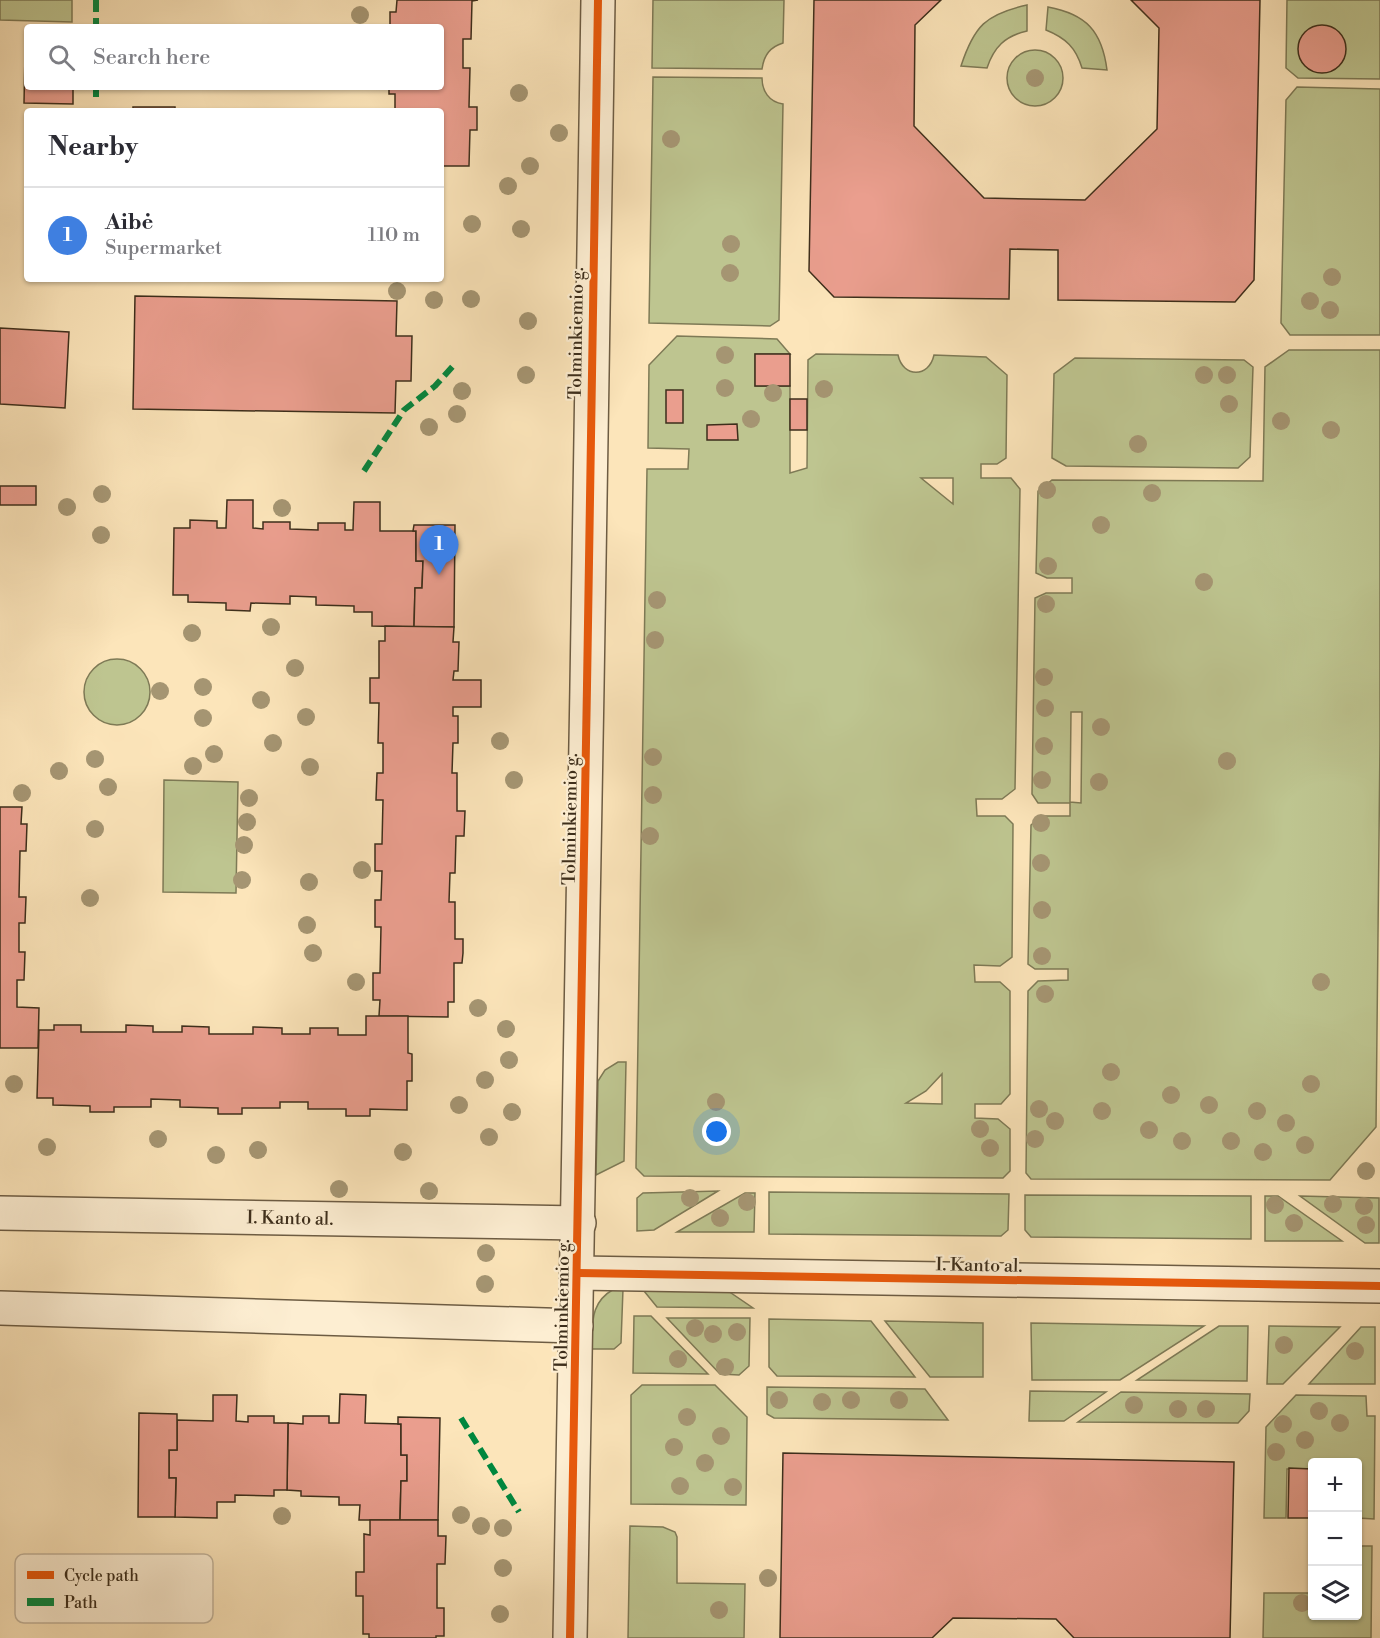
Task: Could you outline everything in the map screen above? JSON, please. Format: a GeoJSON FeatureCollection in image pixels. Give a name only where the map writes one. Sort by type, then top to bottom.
{"type":"FeatureCollection","features":[{"type":"Feature","properties":{"kind":"street","name":"Tolminkiemio g."},"geometry":{"type":"LineString","coordinates":[[570,1638],[579,1223],[598,0]]}},
{"type":"Feature","properties":{"kind":"street","name":"I. Kanto al."},"geometry":{"type":"LineString","coordinates":[[0,1213],[579,1223]]}},
{"type":"Feature","properties":{"kind":"street","name":"I. Kanto al."},"geometry":{"type":"LineString","coordinates":[[578,1273],[1380,1286]]}},
{"type":"Feature","properties":{"kind":"street"},"geometry":{"type":"LineString","coordinates":[[0,1308],[576,1326]]}},
{"type":"Feature","properties":{"kind":"green space"},"geometry":{"type":"Polygon","coordinates":[[[0,0],[72,0],[72,22],[0,20],[0,0]]]}},
{"type":"Feature","properties":{"kind":"green space"},"geometry":{"type":"Polygon","coordinates":[[[653,0],[784,0],[783,43],[768,52],[762,69],[652,68],[653,0]]]}},
{"type":"Feature","properties":{"kind":"green space"},"geometry":{"type":"Polygon","coordinates":[[[1287,0],[1380,0],[1380,79],[1298,78],[1286,68],[1287,0]]]}},
{"type":"Feature","properties":{"kind":"green space"},"geometry":{"type":"Polygon","coordinates":[[[1027,5],[1027,31],[1012,36],[1001,44],[993,54],[987,68],[961,66],[971,41],[984,24],[1001,13],[1027,5]]]}},
{"type":"Feature","properties":{"kind":"green space"},"geometry":{"type":"Polygon","coordinates":[[[1048,7],[1073,14],[1090,26],[1101,45],[1107,70],[1082,68],[1069,44],[1046,30],[1048,7]]]}},
{"type":"Feature","properties":{"kind":"green space"},"geometry":{"type":"Polygon","coordinates":[[[1035,50],[1046,52],[1055,58],[1061,67],[1063,78],[1061,89],[1055,98],[1046,104],[1035,106],[1024,104],[1015,98],[1009,89],[1007,78],[1009,67],[1015,58],[1024,52],[1035,50]]]}},
{"type":"Feature","properties":{"kind":"green space"},"geometry":{"type":"Polygon","coordinates":[[[653,77],[762,78],[767,95],[783,104],[779,320],[770,326],[649,323],[653,77]]]}},
{"type":"Feature","properties":{"kind":"green space"},"geometry":{"type":"Polygon","coordinates":[[[1297,87],[1380,89],[1380,335],[1290,335],[1281,323],[1286,100],[1297,87]]]}},
{"type":"Feature","properties":{"kind":"green space"},"geometry":{"type":"Polygon","coordinates":[[[677,336],[777,339],[790,354],[755,354],[755,386],[790,386],[790,473],[807,468],[808,360],[816,354],[898,355],[905,368],[916,372],[927,368],[934,355],[986,357],[1007,375],[1006,458],[997,464],[981,464],[981,478],[1011,478],[1020,489],[1015,789],[1002,799],[976,799],[977,816],[1005,816],[1013,824],[1012,957],[1000,966],[974,965],[975,982],[1000,982],[1010,991],[1010,1094],[1001,1104],[975,1104],[975,1118],[998,1119],[1010,1129],[1010,1171],[1003,1178],[644,1176],[636,1168],[647,469],[688,469],[689,449],[648,448],[649,365],[677,336]],[[921,478],[953,504],[953,478],[921,478]],[[942,1074],[926,1091],[906,1103],[942,1104],[942,1074]]]}},
{"type":"Feature","properties":{"kind":"green space"},"geometry":{"type":"Polygon","coordinates":[[[1289,350],[1380,350],[1380,741],[1376,1127],[1330,1180],[1031,1179],[1026,1173],[1028,991],[1038,981],[1068,980],[1068,969],[1035,969],[1028,964],[1031,825],[1041,816],[1070,816],[1070,803],[1038,803],[1032,794],[1035,598],[1046,593],[1072,593],[1072,578],[1047,578],[1036,573],[1038,491],[1052,480],[1263,481],[1265,367],[1289,350]],[[1071,712],[1070,802],[1081,803],[1082,712],[1071,712]]]}},
{"type":"Feature","properties":{"kind":"green space"},"geometry":{"type":"Polygon","coordinates":[[[1075,358],[1244,360],[1253,367],[1250,457],[1238,468],[1066,466],[1052,458],[1054,374],[1075,358]]]}},
{"type":"Feature","properties":{"kind":"green space"},"geometry":{"type":"Polygon","coordinates":[[[117,659],[130,661],[140,669],[148,679],[150,692],[148,705],[140,715],[130,723],[117,725],[104,723],[94,715],[86,705],[84,692],[86,679],[94,669],[104,661],[117,659]]]}},
{"type":"Feature","properties":{"kind":"green space"},"geometry":{"type":"Polygon","coordinates":[[[164,780],[238,782],[236,893],[163,892],[164,780]]]}},
{"type":"Feature","properties":{"kind":"green space"},"geometry":{"type":"Polygon","coordinates":[[[618,1062],[626,1062],[624,1161],[596,1175],[598,1081],[605,1070],[618,1062]]]}},
{"type":"Feature","properties":{"kind":"green space"},"geometry":{"type":"Polygon","coordinates":[[[718,1191],[654,1230],[637,1231],[637,1198],[643,1193],[718,1191]]]}},
{"type":"Feature","properties":{"kind":"green space"},"geometry":{"type":"Polygon","coordinates":[[[769,1192],[1009,1194],[1008,1230],[1001,1236],[769,1234],[769,1192]]]}},
{"type":"Feature","properties":{"kind":"green space"},"geometry":{"type":"Polygon","coordinates":[[[745,1193],[755,1193],[754,1232],[677,1232],[745,1193]]]}},
{"type":"Feature","properties":{"kind":"green space"},"geometry":{"type":"Polygon","coordinates":[[[1025,1195],[1251,1196],[1251,1239],[1031,1237],[1025,1230],[1025,1195]]]}},
{"type":"Feature","properties":{"kind":"green space"},"geometry":{"type":"Polygon","coordinates":[[[1265,1196],[1278,1196],[1342,1241],[1265,1241],[1265,1196]]]}},
{"type":"Feature","properties":{"kind":"green space"},"geometry":{"type":"Polygon","coordinates":[[[1300,1196],[1379,1198],[1379,1243],[1365,1243],[1300,1196]]]}},
{"type":"Feature","properties":{"kind":"green space"},"geometry":{"type":"Polygon","coordinates":[[[614,1289],[623,1289],[621,1343],[614,1349],[591,1349],[596,1308],[600,1301],[614,1289]]]}},
{"type":"Feature","properties":{"kind":"green space"},"geometry":{"type":"Polygon","coordinates":[[[644,1291],[728,1291],[753,1308],[657,1307],[644,1291]]]}},
{"type":"Feature","properties":{"kind":"green space"},"geometry":{"type":"Polygon","coordinates":[[[634,1316],[651,1316],[708,1374],[633,1373],[634,1316]]]}},
{"type":"Feature","properties":{"kind":"green space"},"geometry":{"type":"Polygon","coordinates":[[[667,1318],[750,1318],[749,1366],[739,1375],[720,1374],[667,1318]]]}},
{"type":"Feature","properties":{"kind":"green space"},"geometry":{"type":"Polygon","coordinates":[[[769,1319],[871,1321],[915,1377],[777,1376],[769,1367],[769,1319]]]}},
{"type":"Feature","properties":{"kind":"green space"},"geometry":{"type":"Polygon","coordinates":[[[885,1321],[983,1323],[983,1377],[930,1377],[885,1321]]]}},
{"type":"Feature","properties":{"kind":"green space"},"geometry":{"type":"Polygon","coordinates":[[[1031,1323],[1204,1326],[1120,1380],[1032,1380],[1031,1323]]]}},
{"type":"Feature","properties":{"kind":"green space"},"geometry":{"type":"Polygon","coordinates":[[[1219,1326],[1248,1326],[1247,1381],[1137,1380],[1219,1326]]]}},
{"type":"Feature","properties":{"kind":"green space"},"geometry":{"type":"Polygon","coordinates":[[[1269,1326],[1340,1327],[1283,1384],[1267,1384],[1269,1326]]]}},
{"type":"Feature","properties":{"kind":"green space"},"geometry":{"type":"Polygon","coordinates":[[[1361,1327],[1375,1327],[1375,1384],[1309,1384],[1361,1327]]]}},
{"type":"Feature","properties":{"kind":"green space"},"geometry":{"type":"Polygon","coordinates":[[[642,1385],[715,1385],[747,1417],[746,1505],[631,1504],[631,1395],[642,1385]]]}},
{"type":"Feature","properties":{"kind":"green space"},"geometry":{"type":"Polygon","coordinates":[[[767,1387],[925,1389],[948,1420],[774,1418],[767,1414],[767,1387]]]}},
{"type":"Feature","properties":{"kind":"green space"},"geometry":{"type":"Polygon","coordinates":[[[1030,1391],[1106,1392],[1064,1421],[1029,1421],[1030,1391]]]}},
{"type":"Feature","properties":{"kind":"green space"},"geometry":{"type":"Polygon","coordinates":[[[1121,1392],[1250,1394],[1249,1411],[1238,1423],[1078,1422],[1121,1392]]]}},
{"type":"Feature","properties":{"kind":"green space"},"geometry":{"type":"Polygon","coordinates":[[[1296,1395],[1366,1396],[1367,1416],[1375,1416],[1374,1519],[1362,1518],[1362,1458],[1308,1458],[1308,1469],[1287,1469],[1286,1518],[1264,1518],[1266,1427],[1296,1395]]]}},
{"type":"Feature","properties":{"kind":"green space"},"geometry":{"type":"Polygon","coordinates":[[[630,1526],[663,1527],[675,1532],[677,1537],[677,1583],[745,1584],[744,1638],[628,1638],[630,1526]]]}},
{"type":"Feature","properties":{"kind":"green space"},"geometry":{"type":"Polygon","coordinates":[[[1362,1546],[1372,1546],[1371,1638],[1263,1638],[1264,1593],[1308,1593],[1308,1620],[1362,1620],[1362,1546]]]}},
{"type":"Feature","properties":{"kind":"building"},"geometry":{"type":"Polygon","coordinates":[[[397,0],[478,0],[472,1],[471,39],[463,39],[463,68],[470,68],[469,107],[477,107],[477,130],[470,130],[469,166],[444,166],[444,108],[395,108],[395,94],[389,94],[389,90],[444,90],[444,24],[390,24],[390,12],[396,12],[397,0]]]}},
{"type":"Feature","properties":{"kind":"building"},"geometry":{"type":"Polygon","coordinates":[[[814,0],[941,0],[915,25],[914,126],[984,198],[1085,200],[1157,129],[1159,28],[1131,0],[1260,0],[1254,280],[1235,302],[1058,300],[1058,250],[1010,249],[1009,299],[834,297],[809,271],[814,0]]]}},
{"type":"Feature","properties":{"kind":"building"},"geometry":{"type":"Polygon","coordinates":[[[1322,25],[1339,32],[1346,49],[1339,66],[1322,73],[1305,66],[1298,49],[1305,32],[1322,25]]]}},
{"type":"Feature","properties":{"kind":"building"},"geometry":{"type":"Polygon","coordinates":[[[24,90],[73,90],[73,104],[24,103],[24,90]]]}},
{"type":"Feature","properties":{"kind":"building"},"geometry":{"type":"Polygon","coordinates":[[[133,107],[175,107],[175,108],[133,107]]]}},
{"type":"Feature","properties":{"kind":"building"},"geometry":{"type":"Polygon","coordinates":[[[135,296],[397,301],[396,336],[412,336],[411,381],[396,381],[395,413],[133,409],[135,296]]]}},
{"type":"Feature","properties":{"kind":"building"},"geometry":{"type":"Polygon","coordinates":[[[0,328],[69,332],[65,408],[0,404],[0,328]]]}},
{"type":"Feature","properties":{"kind":"building"},"geometry":{"type":"Polygon","coordinates":[[[755,354],[790,354],[790,386],[755,386],[755,354]]]}},
{"type":"Feature","properties":{"kind":"building"},"geometry":{"type":"Polygon","coordinates":[[[666,390],[683,390],[683,423],[666,423],[666,390]]]}},
{"type":"Feature","properties":{"kind":"building"},"geometry":{"type":"Polygon","coordinates":[[[790,399],[807,399],[807,430],[790,430],[790,399]]]}},
{"type":"Feature","properties":{"kind":"building"},"geometry":{"type":"Polygon","coordinates":[[[737,424],[738,440],[707,440],[707,425],[737,424]]]}},
{"type":"Feature","properties":{"kind":"building"},"geometry":{"type":"Polygon","coordinates":[[[0,486],[36,486],[36,505],[0,505],[0,486]]]}},
{"type":"Feature","properties":{"kind":"building"},"geometry":{"type":"Polygon","coordinates":[[[227,500],[253,500],[253,528],[263,529],[263,522],[290,522],[290,529],[318,530],[318,523],[345,523],[345,530],[353,530],[354,502],[380,502],[380,531],[416,531],[416,561],[423,561],[422,588],[415,588],[414,627],[372,626],[372,612],[354,612],[354,606],[316,605],[316,597],[290,596],[290,604],[251,603],[250,611],[226,610],[226,603],[188,602],[188,595],[173,595],[174,528],[190,528],[190,520],[217,521],[217,528],[226,528],[227,500]]]}},
{"type":"Feature","properties":{"kind":"building"},"geometry":{"type":"Polygon","coordinates":[[[414,525],[455,525],[454,627],[414,627],[415,588],[422,588],[423,561],[416,561],[414,525]]]}},
{"type":"Feature","properties":{"kind":"building"},"geometry":{"type":"Polygon","coordinates":[[[385,626],[454,627],[453,642],[459,642],[458,671],[454,671],[453,680],[481,680],[481,707],[453,707],[453,716],[458,716],[458,743],[453,743],[452,773],[457,773],[457,811],[465,811],[464,836],[456,836],[455,873],[450,873],[449,902],[455,902],[455,939],[463,939],[463,953],[462,963],[454,963],[454,1002],[448,1002],[448,1017],[379,1016],[380,1000],[373,1000],[373,973],[380,973],[381,927],[375,927],[375,900],[381,900],[382,871],[375,871],[375,844],[382,844],[383,800],[376,800],[377,773],[383,773],[383,743],[378,743],[379,703],[370,703],[370,678],[379,678],[379,641],[385,641],[385,626]]]}},
{"type":"Feature","properties":{"kind":"building"},"geometry":{"type":"Polygon","coordinates":[[[0,807],[22,807],[21,824],[27,824],[26,851],[20,851],[19,897],[26,897],[25,923],[19,923],[19,952],[25,952],[24,980],[17,980],[17,1007],[39,1008],[38,1048],[0,1048],[0,807]]]}},
{"type":"Feature","properties":{"kind":"building"},"geometry":{"type":"Polygon","coordinates":[[[366,1016],[408,1016],[408,1053],[412,1054],[412,1081],[407,1081],[407,1110],[370,1109],[370,1116],[346,1116],[346,1109],[308,1109],[308,1102],[280,1102],[280,1108],[242,1108],[242,1114],[218,1114],[218,1108],[180,1107],[180,1100],[151,1099],[151,1107],[114,1107],[114,1112],[90,1112],[90,1106],[53,1105],[53,1098],[37,1098],[39,1030],[54,1030],[54,1025],[81,1025],[81,1032],[126,1032],[126,1025],[153,1026],[153,1032],[182,1032],[182,1026],[209,1027],[209,1034],[253,1034],[253,1027],[282,1028],[282,1034],[310,1034],[310,1028],[338,1028],[338,1035],[366,1035],[366,1016]]]}},
{"type":"Feature","properties":{"kind":"building"},"geometry":{"type":"Polygon","coordinates":[[[340,1394],[366,1395],[365,1423],[401,1424],[401,1455],[407,1455],[407,1481],[401,1481],[400,1520],[359,1520],[360,1505],[339,1505],[339,1497],[301,1496],[301,1491],[287,1490],[288,1423],[303,1424],[303,1416],[329,1416],[329,1423],[339,1423],[340,1394]]]}},
{"type":"Feature","properties":{"kind":"building"},"geometry":{"type":"Polygon","coordinates":[[[213,1395],[237,1395],[236,1421],[248,1422],[248,1416],[274,1416],[274,1423],[288,1423],[287,1490],[274,1490],[274,1496],[235,1495],[235,1502],[217,1502],[217,1518],[175,1517],[176,1478],[169,1478],[169,1450],[177,1450],[177,1420],[213,1421],[213,1395]]]}},
{"type":"Feature","properties":{"kind":"building"},"geometry":{"type":"Polygon","coordinates":[[[139,1413],[177,1414],[177,1450],[169,1450],[169,1478],[176,1478],[175,1517],[138,1517],[139,1413]]]}},
{"type":"Feature","properties":{"kind":"building"},"geometry":{"type":"Polygon","coordinates":[[[398,1417],[440,1418],[438,1520],[400,1520],[401,1481],[407,1481],[407,1455],[401,1455],[401,1424],[398,1424],[398,1417]]]}},
{"type":"Feature","properties":{"kind":"building"},"geometry":{"type":"Polygon","coordinates":[[[783,1453],[1234,1462],[1230,1638],[1074,1638],[1056,1619],[953,1618],[932,1638],[780,1638],[783,1453]]]}},
{"type":"Feature","properties":{"kind":"building"},"geometry":{"type":"Polygon","coordinates":[[[1289,1468],[1308,1469],[1308,1518],[1288,1518],[1289,1468]]]}},
{"type":"Feature","properties":{"kind":"building"},"geometry":{"type":"Polygon","coordinates":[[[370,1520],[438,1520],[438,1536],[446,1536],[445,1564],[437,1564],[437,1608],[444,1608],[444,1636],[369,1638],[369,1634],[363,1634],[363,1596],[356,1596],[356,1572],[364,1572],[364,1534],[370,1535],[370,1520]]]}},
{"type":"Feature","properties":{"kind":"marked path"},"geometry":{"type":"LineString","coordinates":[[96,0],[96,24]]}},
{"type":"Feature","properties":{"kind":"marked path"},"geometry":{"type":"LineString","coordinates":[[96,90],[96,97]]}},
{"type":"Feature","properties":{"kind":"marked path"},"geometry":{"type":"LineString","coordinates":[[364,471],[404,410],[435,386],[454,365]]}},
{"type":"Feature","properties":{"kind":"marked path"},"geometry":{"type":"LineString","coordinates":[[461,1418],[519,1512]]}},
{"type":"Feature","properties":{"kind":"cycle path"},"geometry":{"type":"LineString","coordinates":[[570,1638],[579,1228],[598,0]]}},
{"type":"Feature","properties":{"kind":"cycle path"},"geometry":{"type":"LineString","coordinates":[[578,1273],[1380,1286]]}},
{"type":"Feature","properties":{"kind":"place","name":"Aibė"},"geometry":{"type":"Point","coordinates":[439,575]}}]}
